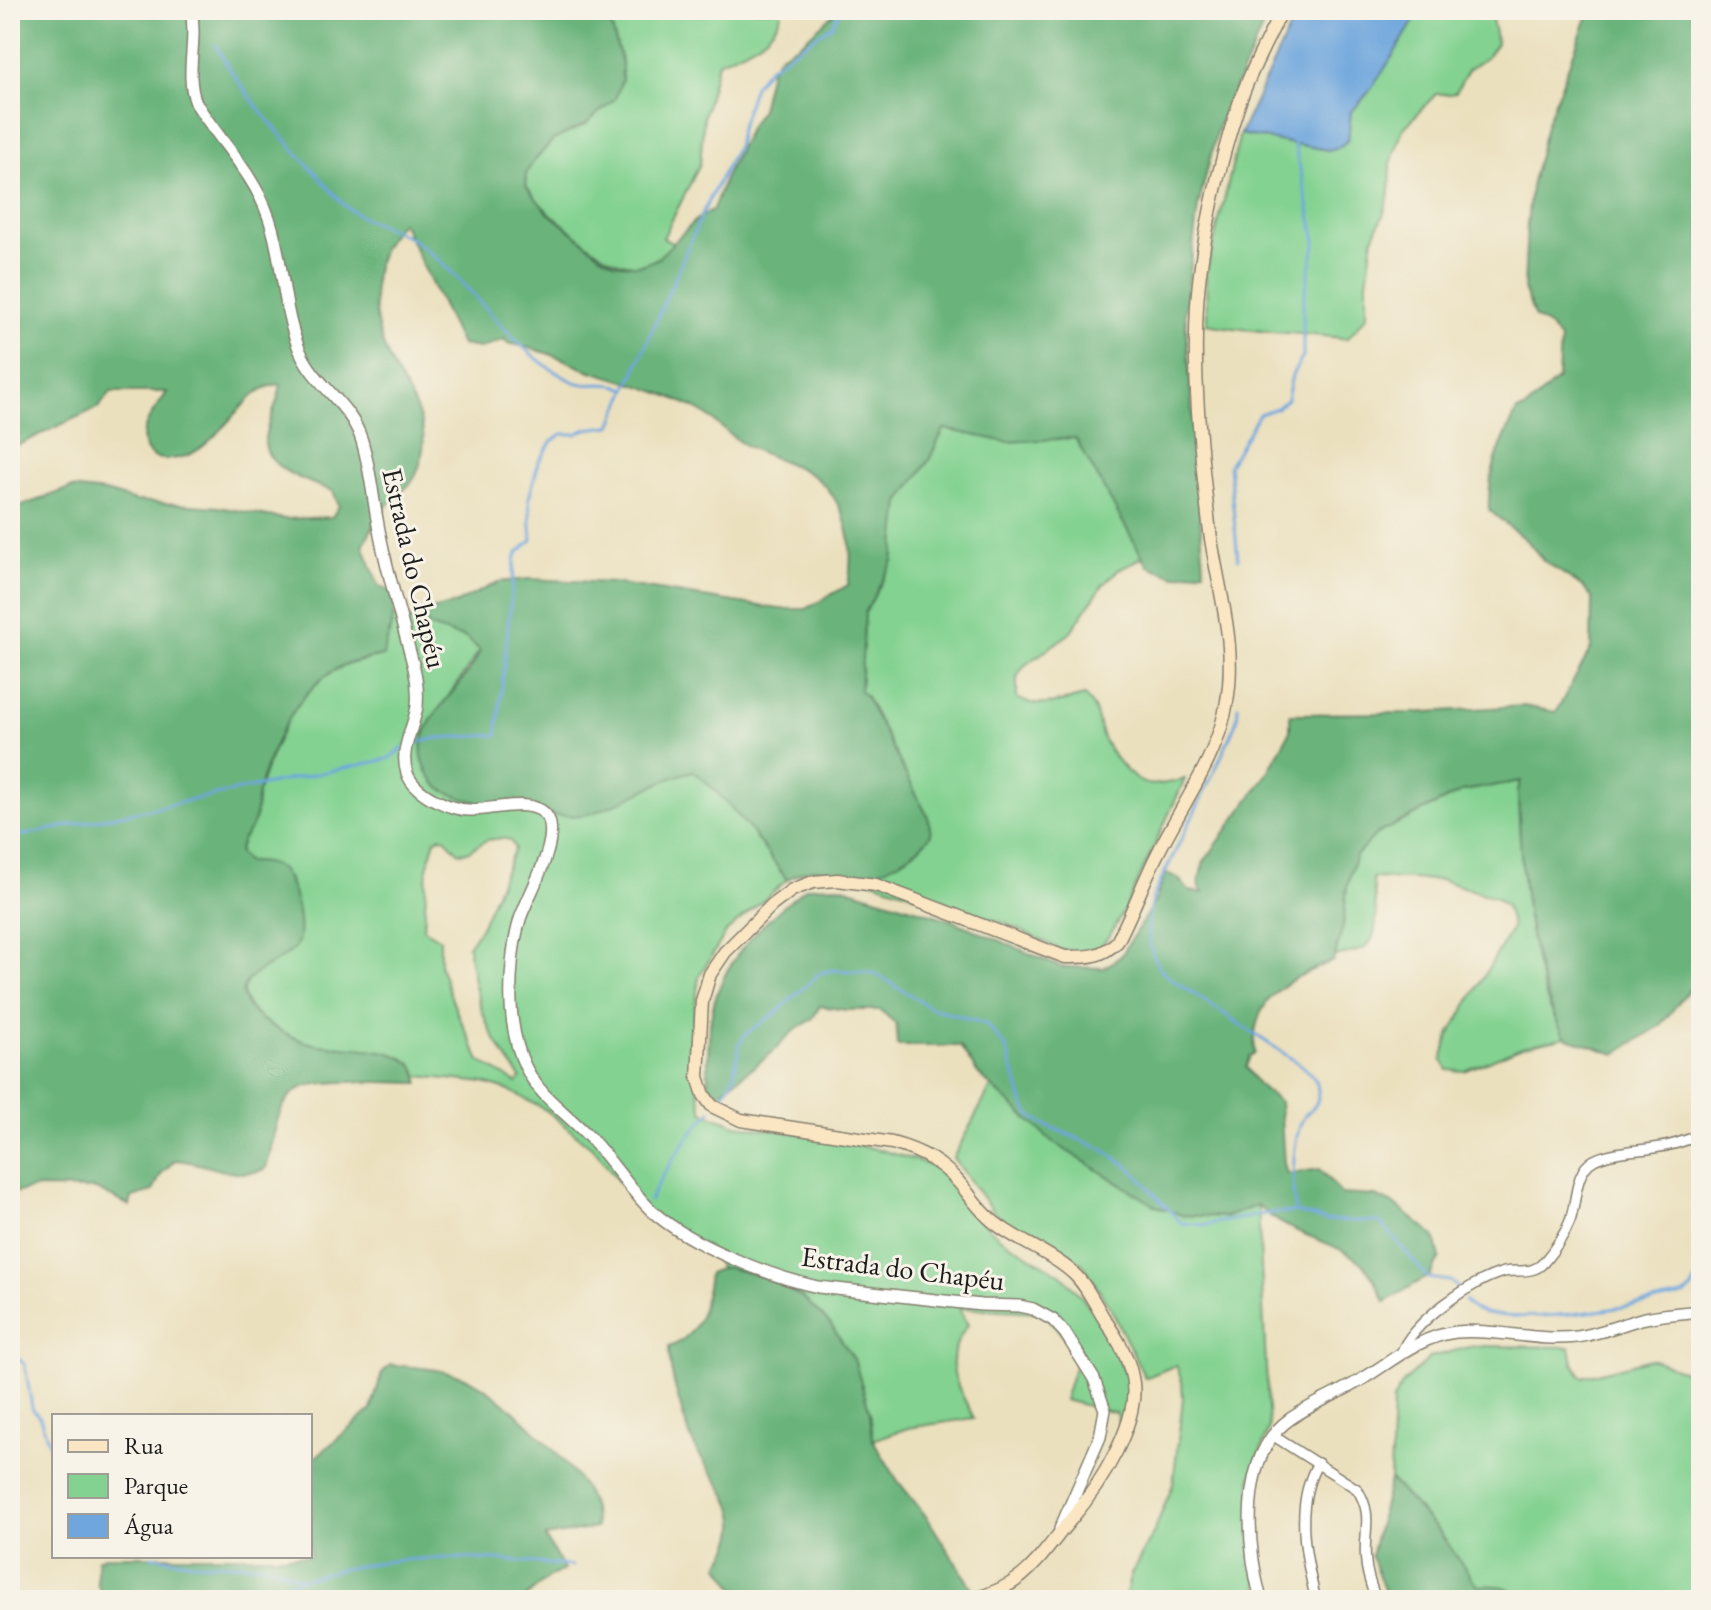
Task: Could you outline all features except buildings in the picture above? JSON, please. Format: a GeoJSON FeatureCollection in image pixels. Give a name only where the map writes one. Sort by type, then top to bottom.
{"type":"FeatureCollection","features":[{"type":"Feature","properties":{"kind":"main road"},"geometry":{"type":"LineString","coordinates":[[971,1600],[1009,1587],[1024,1577],[1079,1510],[1104,1473],[1117,1449],[1133,1399],[1132,1375],[1126,1356],[1075,1273],[996,1224],[934,1159],[915,1149],[835,1133],[741,1120],[712,1106],[704,1095],[698,1077],[702,1001],[710,974],[725,952],[772,905],[792,890],[813,882],[837,880],[876,885],[1065,957],[1089,958],[1105,953],[1117,942],[1158,853],[1215,747],[1227,701],[1231,649],[1214,564],[1206,501],[1197,307],[1209,226],[1230,135],[1254,67],[1282,10]]}},
{"type":"Feature","properties":{"kind":"street","name":"Estrada do Chapéu"},"geometry":{"type":"LineString","coordinates":[[191,10],[194,36],[190,89],[196,103],[260,193],[276,242],[285,296],[300,352],[321,386],[345,409],[362,439],[381,538],[415,674],[417,707],[408,737],[405,770],[412,783],[425,795],[444,804],[464,810],[514,805],[541,810],[548,818],[550,828],[546,856],[520,921],[512,964],[511,1007],[523,1064],[543,1093],[587,1134],[652,1210],[678,1229],[715,1249],[797,1282],[818,1287],[981,1305],[1019,1306],[1033,1309],[1053,1320],[1065,1333],[1094,1379],[1105,1410],[1100,1437],[1056,1537]]}},
{"type":"Feature","properties":{"kind":"street"},"geometry":{"type":"LineString","coordinates":[[1401,1354],[1405,1341],[1416,1328],[1478,1283],[1507,1271],[1529,1271],[1540,1266],[1565,1232],[1582,1173],[1592,1161],[1674,1144],[1701,1134]]}},
{"type":"Feature","properties":{"kind":"street"},"geometry":{"type":"LineString","coordinates":[[1261,1600],[1253,1565],[1252,1484],[1255,1467],[1272,1435],[1288,1420],[1435,1336],[1456,1332],[1547,1339],[1575,1337],[1602,1333],[1660,1315],[1701,1311]]}},
{"type":"Feature","properties":{"kind":"street"},"geometry":{"type":"LineString","coordinates":[[1272,1435],[1357,1489],[1364,1500],[1368,1512],[1366,1565],[1376,1600]]}},
{"type":"Feature","properties":{"kind":"street"},"geometry":{"type":"LineString","coordinates":[[1316,1600],[1304,1529],[1308,1484],[1318,1463]]}},
{"type":"Feature","properties":{"kind":"green space"},"geometry":{"type":"Polygon","coordinates":[[[10,10],[607,10],[622,64],[622,80],[615,99],[586,124],[553,140],[532,163],[526,174],[526,186],[547,212],[602,256],[615,263],[641,265],[657,259],[696,220],[713,209],[726,175],[761,109],[770,70],[780,55],[802,42],[838,10],[1270,10],[1218,127],[1198,207],[1185,312],[1204,570],[1175,576],[1148,566],[1075,438],[1007,442],[944,429],[929,460],[900,502],[893,561],[865,613],[860,691],[865,695],[928,817],[931,834],[917,849],[874,873],[854,876],[814,869],[787,880],[732,809],[693,771],[592,813],[578,815],[539,814],[456,796],[443,790],[429,776],[422,755],[422,742],[433,717],[475,662],[480,650],[466,638],[429,627],[424,618],[426,608],[432,610],[455,604],[498,582],[529,579],[614,583],[779,609],[806,609],[848,585],[851,560],[849,536],[837,502],[822,483],[801,469],[745,445],[688,405],[547,353],[507,343],[505,339],[480,348],[461,345],[402,222],[381,254],[374,290],[375,310],[384,347],[416,408],[424,442],[416,475],[382,512],[363,545],[379,586],[394,593],[393,618],[383,656],[347,664],[329,674],[314,686],[289,718],[264,774],[254,822],[243,839],[239,854],[247,862],[270,864],[283,872],[293,891],[300,928],[296,946],[258,972],[243,988],[243,998],[250,1009],[271,1025],[306,1042],[377,1050],[407,1060],[416,1070],[419,1083],[336,1082],[296,1091],[285,1103],[278,1118],[265,1170],[229,1172],[175,1160],[161,1174],[153,1191],[132,1197],[130,1206],[96,1189],[34,1188],[10,1194],[10,510],[71,488],[105,492],[136,501],[218,507],[285,519],[332,517],[339,506],[333,491],[287,472],[269,456],[265,445],[266,433],[281,384],[258,392],[205,445],[180,458],[161,459],[153,456],[143,439],[146,425],[167,392],[111,392],[99,407],[10,449],[10,10]]]}},
{"type":"Feature","properties":{"kind":"green space"},"geometry":{"type":"Polygon","coordinates":[[[607,10],[782,10],[773,29],[765,37],[718,62],[704,115],[700,164],[663,238],[674,243],[649,263],[636,265],[611,259],[586,243],[536,200],[526,186],[526,174],[532,163],[553,140],[586,124],[622,64],[607,10]]]}},
{"type":"Feature","properties":{"kind":"green space"},"geometry":{"type":"Polygon","coordinates":[[[1420,10],[1490,10],[1497,43],[1487,57],[1468,70],[1456,92],[1436,94],[1403,129],[1391,163],[1390,191],[1384,213],[1373,238],[1367,282],[1367,316],[1347,339],[1207,324],[1206,274],[1240,134],[1328,150],[1339,147],[1348,140],[1351,111],[1374,82],[1420,10]]]}},
{"type":"Feature","properties":{"kind":"green space"},"geometry":{"type":"Polygon","coordinates":[[[1590,10],[1701,10],[1701,974],[1660,1026],[1615,1054],[1563,1034],[1541,978],[1533,947],[1519,820],[1518,790],[1521,781],[1463,791],[1376,834],[1355,857],[1347,886],[1343,926],[1333,961],[1287,983],[1265,1005],[1258,1018],[1255,1053],[1250,1056],[1246,1067],[1258,1084],[1280,1102],[1287,1174],[1320,1169],[1341,1194],[1376,1196],[1397,1206],[1435,1237],[1440,1258],[1430,1275],[1385,1302],[1372,1276],[1357,1259],[1285,1225],[1258,1205],[1226,1217],[1182,1215],[1156,1206],[1053,1142],[978,1074],[960,1046],[897,1046],[896,1025],[881,1010],[820,1006],[812,1019],[712,1098],[708,1093],[710,1027],[723,978],[760,928],[807,887],[840,886],[951,920],[1061,967],[1104,968],[1121,956],[1155,901],[1166,873],[1178,878],[1189,891],[1203,893],[1199,882],[1204,862],[1266,776],[1290,731],[1290,714],[1410,713],[1523,706],[1556,712],[1591,649],[1592,598],[1583,587],[1544,561],[1528,542],[1489,510],[1489,496],[1496,459],[1517,411],[1525,409],[1558,379],[1560,340],[1550,327],[1535,318],[1524,289],[1527,223],[1531,187],[1546,125],[1590,10]]]}},
{"type":"Feature","properties":{"kind":"green space"},"geometry":{"type":"Polygon","coordinates":[[[944,428],[1007,442],[1075,437],[1143,557],[1118,570],[1102,586],[1069,634],[1024,666],[1017,677],[1017,698],[1025,702],[1050,704],[1084,696],[1095,711],[1111,752],[1141,782],[1156,784],[1185,779],[1127,905],[1109,937],[1097,949],[1061,950],[1007,924],[857,876],[907,856],[931,834],[928,817],[865,695],[859,692],[865,613],[893,561],[900,502],[929,460],[944,428]]]}},
{"type":"Feature","properties":{"kind":"green space"},"geometry":{"type":"Polygon","coordinates":[[[393,618],[426,621],[430,627],[466,638],[480,650],[433,719],[440,788],[466,799],[515,809],[625,798],[675,775],[693,771],[720,795],[787,880],[727,931],[699,977],[689,1050],[703,1112],[736,1125],[815,1136],[881,1150],[939,1167],[966,1208],[999,1237],[1063,1276],[1096,1313],[1132,1387],[1122,1436],[1116,1413],[1064,1400],[1078,1354],[1044,1312],[959,1308],[968,1325],[955,1350],[954,1372],[974,1418],[908,1428],[873,1440],[870,1413],[802,1297],[767,1278],[726,1267],[721,1269],[707,1247],[659,1222],[627,1193],[596,1151],[546,1110],[510,1091],[484,1083],[419,1076],[410,1064],[385,1052],[311,1044],[277,1029],[254,1013],[243,993],[246,983],[258,971],[286,955],[292,894],[289,879],[265,863],[247,862],[239,855],[242,840],[254,822],[263,777],[285,726],[305,695],[330,673],[356,662],[383,656],[393,618]],[[440,837],[435,840],[427,868],[424,929],[440,939],[440,966],[480,1061],[517,1083],[521,1078],[499,1046],[484,1016],[468,946],[481,927],[515,848],[510,840],[503,838],[487,840],[467,852],[459,853],[440,837]]]}},
{"type":"Feature","properties":{"kind":"green space"},"geometry":{"type":"Polygon","coordinates":[[[1521,781],[1518,790],[1528,919],[1543,988],[1554,1016],[1567,1037],[1522,1047],[1465,1071],[1448,1070],[1442,1060],[1449,1036],[1512,928],[1506,906],[1496,898],[1442,880],[1373,878],[1376,918],[1373,937],[1360,950],[1335,956],[1343,926],[1347,886],[1355,857],[1376,834],[1463,791],[1521,781]]]}},
{"type":"Feature","properties":{"kind":"green space"},"geometry":{"type":"Polygon","coordinates":[[[992,1085],[1053,1142],[1123,1186],[1182,1215],[1226,1217],[1258,1205],[1269,1427],[1251,1479],[1259,1600],[1124,1600],[1131,1574],[1153,1534],[1173,1484],[1183,1398],[1182,1382],[1176,1365],[1145,1378],[1111,1309],[1083,1264],[1015,1229],[992,1210],[953,1158],[992,1085]]]}},
{"type":"Feature","properties":{"kind":"green space"},"geometry":{"type":"Polygon","coordinates":[[[725,1267],[767,1278],[802,1297],[830,1324],[854,1359],[870,1413],[873,1440],[977,1596],[947,1600],[737,1600],[739,1593],[719,1565],[734,1533],[732,1507],[689,1433],[675,1386],[669,1347],[680,1342],[695,1327],[703,1307],[709,1273],[725,1267]]]}},
{"type":"Feature","properties":{"kind":"green space"},"geometry":{"type":"Polygon","coordinates":[[[1473,1346],[1570,1347],[1573,1363],[1582,1377],[1651,1359],[1695,1375],[1701,1416],[1701,1600],[1525,1600],[1515,1591],[1478,1587],[1439,1532],[1390,1479],[1393,1400],[1403,1383],[1431,1357],[1473,1346]]]}},
{"type":"Feature","properties":{"kind":"green space"},"geometry":{"type":"Polygon","coordinates":[[[390,1365],[430,1369],[468,1379],[516,1413],[566,1464],[589,1497],[596,1528],[545,1537],[564,1570],[549,1577],[523,1600],[106,1600],[97,1584],[97,1560],[101,1558],[312,1558],[312,1460],[371,1410],[382,1373],[390,1365]]]}},
{"type":"Feature","properties":{"kind":"green space"},"geometry":{"type":"Polygon","coordinates":[[[1390,1479],[1439,1532],[1478,1586],[1503,1587],[1525,1600],[1388,1600],[1371,1556],[1390,1479]]]}},
{"type":"Feature","properties":{"kind":"water"},"geometry":{"type":"Polygon","coordinates":[[[1298,10],[1420,11],[1377,79],[1351,111],[1348,140],[1328,150],[1240,134],[1298,10]]]}},
{"type":"Feature","properties":{"kind":"waterway"},"geometry":{"type":"LineString","coordinates":[[409,744],[438,738],[497,735],[515,560],[532,540],[529,498],[539,461],[552,441],[562,434],[611,426],[704,210],[737,146],[754,86],[767,69],[831,26],[841,10]]}},
{"type":"Feature","properties":{"kind":"waterway"},"geometry":{"type":"LineString","coordinates":[[215,44],[258,108],[344,205],[419,244],[547,366],[576,382],[610,384],[626,389]]}},
{"type":"Feature","properties":{"kind":"waterway"},"geometry":{"type":"LineString","coordinates":[[1238,559],[1229,465],[1259,414],[1277,408],[1287,399],[1292,375],[1303,357],[1303,301],[1316,241],[1294,142]]}},
{"type":"Feature","properties":{"kind":"waterway"},"geometry":{"type":"LineString","coordinates":[[1238,706],[1237,720],[1218,764],[1153,897],[1149,938],[1154,958],[1166,975],[1301,1065],[1315,1079],[1317,1102],[1304,1117],[1295,1150],[1293,1178],[1296,1212]]}},
{"type":"Feature","properties":{"kind":"waterway"},"geometry":{"type":"LineString","coordinates":[[10,838],[388,759],[403,748]]}},
{"type":"Feature","properties":{"kind":"waterway"},"geometry":{"type":"LineString","coordinates":[[719,1101],[733,1079],[740,1043],[747,1033],[776,1013],[820,973],[834,970],[869,972],[929,1007],[986,1024],[1006,1047],[1030,1115],[1041,1123],[1100,1148],[1130,1167],[1181,1223],[1205,1225],[1270,1213],[1296,1212],[1324,1220],[1380,1222],[1428,1278],[1450,1281],[1462,1291]]}},
{"type":"Feature","properties":{"kind":"waterway"},"geometry":{"type":"LineString","coordinates":[[649,1201],[677,1154],[711,1111]]}},
{"type":"Feature","properties":{"kind":"waterway"},"geometry":{"type":"LineString","coordinates":[[1465,1301],[1478,1311],[1502,1316],[1605,1310],[1685,1295],[1701,1271]]}},
{"type":"Feature","properties":{"kind":"waterway"},"geometry":{"type":"LineString","coordinates":[[10,1350],[25,1365],[32,1408],[40,1418],[52,1451]]}},
{"type":"Feature","properties":{"kind":"waterway"},"geometry":{"type":"LineString","coordinates":[[163,1558],[193,1563],[268,1565],[300,1578]]}},
{"type":"Feature","properties":{"kind":"waterway"},"geometry":{"type":"LineString","coordinates":[[214,1600],[353,1567],[400,1560],[464,1558],[572,1566]]}}]}
